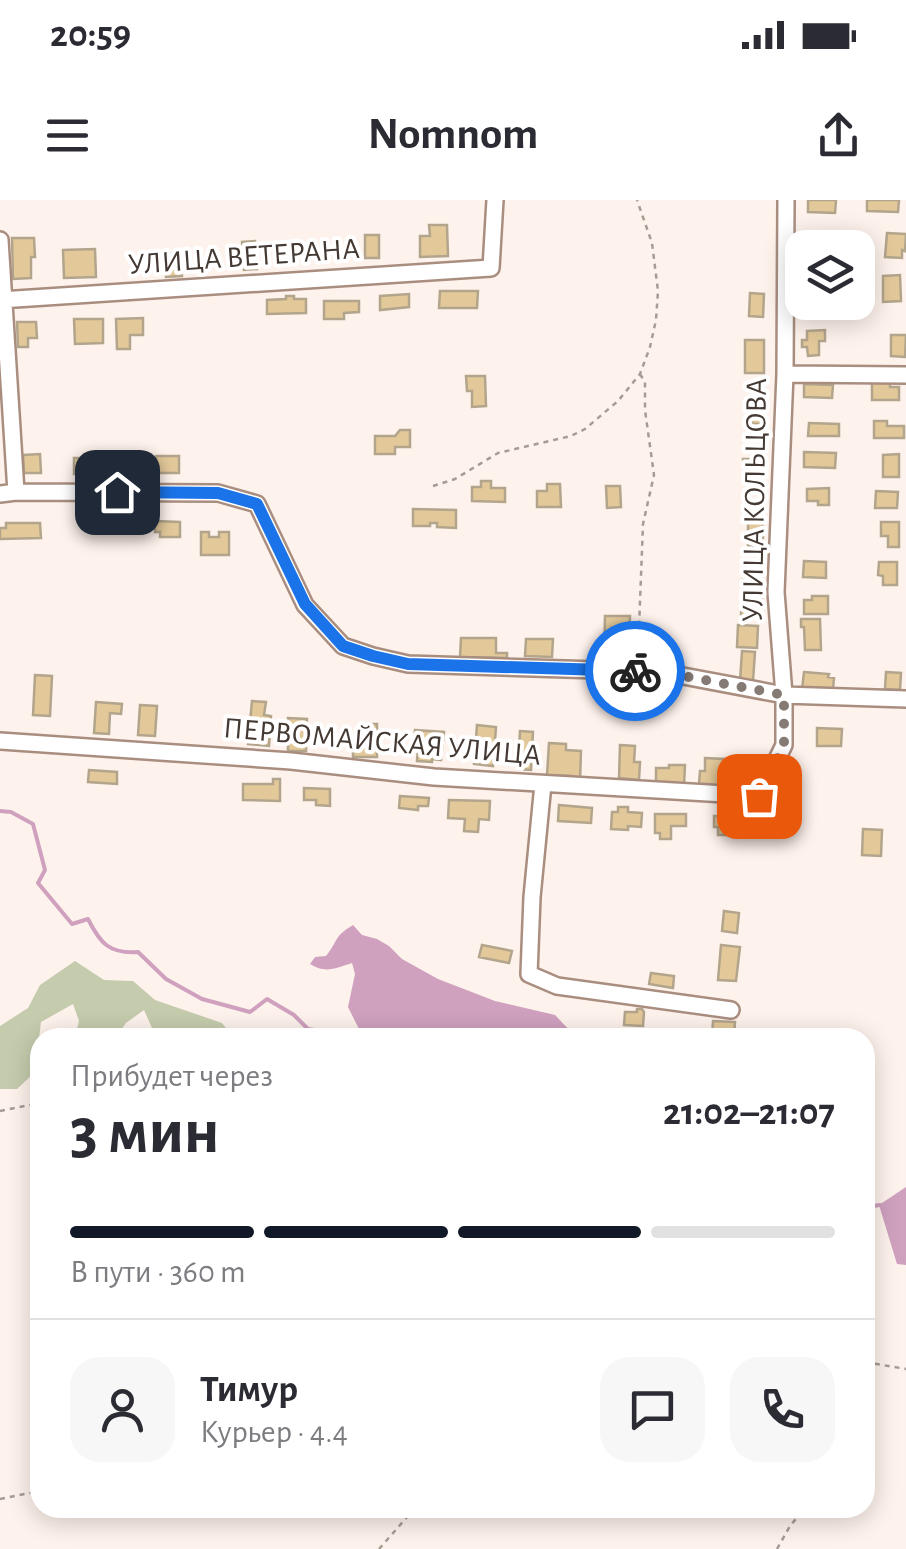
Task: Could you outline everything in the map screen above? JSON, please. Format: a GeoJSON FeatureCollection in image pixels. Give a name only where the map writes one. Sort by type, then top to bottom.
{"type":"FeatureCollection","features":[{"type":"Feature","properties":{"kind":"street","name":"УЛИЦА ВЕТЕРАНА"},"geometry":{"type":"LineString","coordinates":[[2,300],[491,268],[495,200]]}},
{"type":"Feature","properties":{"kind":"street","name":"УЛИЦА КОЛЬЦОВА"},"geometry":{"type":"LineString","coordinates":[[759,796],[784,745],[776,592],[786,374],[786,200]]}},
{"type":"Feature","properties":{"kind":"street"},"geometry":{"type":"LineString","coordinates":[[0,240],[8,493],[218,493],[257,504],[305,604],[343,646],[373,656],[408,664],[662,672],[784,695],[906,699]]}},
{"type":"Feature","properties":{"kind":"street"},"geometry":{"type":"LineString","coordinates":[[786,374],[906,374]]}},
{"type":"Feature","properties":{"kind":"street","name":"ПЕРВОМАЙСКАЯ УЛИЦА"},"geometry":{"type":"LineString","coordinates":[[0,741],[291,761],[434,777],[759,796]]}},
{"type":"Feature","properties":{"kind":"street"},"geometry":{"type":"LineString","coordinates":[[543,784],[529,974],[557,986],[732,1010]]}},
{"type":"Feature","properties":{"kind":"path"},"geometry":{"type":"LineString","coordinates":[[432,486],[455,479],[498,453],[585,430],[618,401],[640,374],[656,320],[658,291],[652,242],[638,200]]}},
{"type":"Feature","properties":{"kind":"path"},"geometry":{"type":"LineString","coordinates":[[640,374],[645,382],[654,475],[643,524],[639,628],[645,647],[662,672]]}},
{"type":"Feature","properties":{"kind":"path"},"geometry":{"type":"LineString","coordinates":[[0,1111],[30,1105]]}},
{"type":"Feature","properties":{"kind":"path"},"geometry":{"type":"LineString","coordinates":[[875,1364],[906,1369]]}},
{"type":"Feature","properties":{"kind":"path"},"geometry":{"type":"LineString","coordinates":[[0,1500],[30,1494]]}},
{"type":"Feature","properties":{"kind":"path"},"geometry":{"type":"LineString","coordinates":[[379,1549],[405,1518]]}},
{"type":"Feature","properties":{"kind":"path"},"geometry":{"type":"LineString","coordinates":[[777,1549],[797,1518]]}},
{"type":"Feature","properties":{"kind":"green space"},"geometry":{"type":"Polygon","coordinates":[[[75,961],[104,980],[133,981],[155,1000],[222,1023],[226,1028],[152,1028],[144,1010],[122,1028],[77,1028],[73,1004],[41,1022],[40,1028],[30,1028],[30,1077],[17,1089],[0,1089],[0,1026],[28,1008],[40,985],[75,961]]]}},
{"type":"Feature","properties":{"kind":"shaded area"},"geometry":{"type":"Polygon","coordinates":[[[353,925],[362,935],[377,939],[402,959],[438,979],[495,1001],[555,1015],[567,1028],[358,1028],[348,1007],[355,974],[352,963],[326,969],[310,964],[315,957],[326,956],[339,936],[353,925]]]}},
{"type":"Feature","properties":{"kind":"shaded area"},"geometry":{"type":"Polygon","coordinates":[[[906,1187],[906,1265],[897,1264],[879,1205],[906,1187]]]}},
{"type":"Feature","properties":{"kind":"building"},"geometry":{"type":"Polygon","coordinates":[[[808,200],[836,200],[835,213],[808,212],[808,200]]]}},
{"type":"Feature","properties":{"kind":"building"},"geometry":{"type":"Polygon","coordinates":[[[867,200],[899,200],[898,212],[867,211],[867,200]]]}},
{"type":"Feature","properties":{"kind":"building"},"geometry":{"type":"Polygon","coordinates":[[[429,225],[447,225],[448,256],[420,257],[420,236],[430,236],[429,225]]]}},
{"type":"Feature","properties":{"kind":"building"},"geometry":{"type":"Polygon","coordinates":[[[887,233],[906,234],[902,258],[885,257],[887,233]]]}},
{"type":"Feature","properties":{"kind":"building"},"geometry":{"type":"Polygon","coordinates":[[[365,235],[379,235],[379,258],[365,258],[365,235]]]}},
{"type":"Feature","properties":{"kind":"building"},"geometry":{"type":"Polygon","coordinates":[[[12,238],[34,238],[31,278],[13,279],[12,238]]]}},
{"type":"Feature","properties":{"kind":"building"},"geometry":{"type":"Polygon","coordinates":[[[255,241],[257,269],[244,270],[242,242],[255,241]]]}},
{"type":"Feature","properties":{"kind":"building"},"geometry":{"type":"Polygon","coordinates":[[[95,249],[96,277],[64,278],[63,250],[95,249]]]}},
{"type":"Feature","properties":{"kind":"building"},"geometry":{"type":"Polygon","coordinates":[[[180,253],[182,276],[166,277],[165,254],[180,253]]]}},
{"type":"Feature","properties":{"kind":"building"},"geometry":{"type":"Polygon","coordinates":[[[900,275],[901,301],[883,302],[883,276],[900,275]]]}},
{"type":"Feature","properties":{"kind":"building"},"geometry":{"type":"Polygon","coordinates":[[[440,291],[478,291],[477,308],[439,308],[440,291]]]}},
{"type":"Feature","properties":{"kind":"building"},"geometry":{"type":"Polygon","coordinates":[[[750,293],[764,294],[763,317],[749,316],[750,293]]]}},
{"type":"Feature","properties":{"kind":"building"},"geometry":{"type":"Polygon","coordinates":[[[409,294],[409,307],[380,310],[380,296],[409,294]]]}},
{"type":"Feature","properties":{"kind":"building"},"geometry":{"type":"Polygon","coordinates":[[[286,296],[306,299],[306,313],[267,314],[267,300],[286,296]]]}},
{"type":"Feature","properties":{"kind":"building"},"geometry":{"type":"Polygon","coordinates":[[[324,301],[359,301],[359,312],[344,313],[344,319],[324,319],[324,301]]]}},
{"type":"Feature","properties":{"kind":"building"},"geometry":{"type":"Polygon","coordinates":[[[143,318],[143,335],[130,335],[130,349],[117,349],[116,319],[143,318]]]}},
{"type":"Feature","properties":{"kind":"building"},"geometry":{"type":"Polygon","coordinates":[[[74,319],[103,319],[103,343],[75,344],[74,319]]]}},
{"type":"Feature","properties":{"kind":"building"},"geometry":{"type":"Polygon","coordinates":[[[17,322],[36,322],[37,338],[28,338],[28,347],[18,347],[17,322]]]}},
{"type":"Feature","properties":{"kind":"building"},"geometry":{"type":"Polygon","coordinates":[[[825,330],[825,341],[819,341],[819,355],[808,356],[807,347],[802,347],[807,331],[825,330]]]}},
{"type":"Feature","properties":{"kind":"building"},"geometry":{"type":"Polygon","coordinates":[[[891,335],[906,335],[905,357],[891,356],[891,335]]]}},
{"type":"Feature","properties":{"kind":"building"},"geometry":{"type":"Polygon","coordinates":[[[745,340],[764,340],[764,373],[745,373],[745,340]]]}},
{"type":"Feature","properties":{"kind":"building"},"geometry":{"type":"Polygon","coordinates":[[[466,376],[485,376],[486,406],[472,407],[472,391],[467,391],[466,376]]]}},
{"type":"Feature","properties":{"kind":"building"},"geometry":{"type":"Polygon","coordinates":[[[872,382],[890,382],[890,387],[899,387],[899,400],[872,400],[872,382]]]}},
{"type":"Feature","properties":{"kind":"building"},"geometry":{"type":"Polygon","coordinates":[[[804,384],[833,385],[832,398],[804,397],[804,384]]]}},
{"type":"Feature","properties":{"kind":"building"},"geometry":{"type":"Polygon","coordinates":[[[752,402],[763,402],[764,424],[752,424],[752,402]]]}},
{"type":"Feature","properties":{"kind":"building"},"geometry":{"type":"Polygon","coordinates":[[[874,421],[904,426],[904,438],[874,438],[874,421]]]}},
{"type":"Feature","properties":{"kind":"building"},"geometry":{"type":"Polygon","coordinates":[[[809,423],[839,424],[839,436],[808,436],[809,423]]]}},
{"type":"Feature","properties":{"kind":"building"},"geometry":{"type":"Polygon","coordinates":[[[400,430],[410,430],[410,447],[395,447],[395,454],[375,454],[375,436],[395,436],[400,430]]]}},
{"type":"Feature","properties":{"kind":"building"},"geometry":{"type":"Polygon","coordinates":[[[804,452],[836,453],[835,468],[804,467],[804,452]]]}},
{"type":"Feature","properties":{"kind":"building"},"geometry":{"type":"Polygon","coordinates":[[[40,454],[41,473],[24,473],[23,455],[40,454]]]}},
{"type":"Feature","properties":{"kind":"building"},"geometry":{"type":"Polygon","coordinates":[[[899,454],[899,477],[883,477],[883,455],[899,454]]]}},
{"type":"Feature","properties":{"kind":"building"},"geometry":{"type":"Polygon","coordinates":[[[156,456],[179,456],[179,473],[156,473],[156,456]]]}},
{"type":"Feature","properties":{"kind":"building"},"geometry":{"type":"Polygon","coordinates":[[[74,458],[104,458],[104,474],[74,474],[74,458]]]}},
{"type":"Feature","properties":{"kind":"building"},"geometry":{"type":"Polygon","coordinates":[[[743,459],[762,459],[762,493],[748,493],[743,459]]]}},
{"type":"Feature","properties":{"kind":"building"},"geometry":{"type":"Polygon","coordinates":[[[481,481],[491,481],[491,488],[505,488],[505,502],[472,501],[472,487],[481,487],[481,481]]]}},
{"type":"Feature","properties":{"kind":"building"},"geometry":{"type":"Polygon","coordinates":[[[547,484],[560,484],[561,507],[537,507],[537,491],[547,491],[547,484]]]}},
{"type":"Feature","properties":{"kind":"building"},"geometry":{"type":"Polygon","coordinates":[[[606,486],[620,486],[621,507],[607,508],[606,486]]]}},
{"type":"Feature","properties":{"kind":"building"},"geometry":{"type":"Polygon","coordinates":[[[829,488],[829,505],[807,501],[807,489],[829,488]]]}},
{"type":"Feature","properties":{"kind":"building"},"geometry":{"type":"Polygon","coordinates":[[[876,491],[898,492],[897,508],[875,508],[876,491]]]}},
{"type":"Feature","properties":{"kind":"building"},"geometry":{"type":"Polygon","coordinates":[[[413,509],[456,510],[456,528],[437,527],[437,523],[413,526],[413,509]]]}},
{"type":"Feature","properties":{"kind":"building"},"geometry":{"type":"Polygon","coordinates":[[[155,521],[180,522],[180,537],[160,537],[160,532],[155,532],[155,521]]]}},
{"type":"Feature","properties":{"kind":"building"},"geometry":{"type":"Polygon","coordinates":[[[881,522],[899,522],[899,547],[888,547],[888,536],[881,536],[881,522]]]}},
{"type":"Feature","properties":{"kind":"building"},"geometry":{"type":"Polygon","coordinates":[[[6,523],[40,523],[41,538],[0,539],[0,528],[6,528],[6,523]]]}},
{"type":"Feature","properties":{"kind":"building"},"geometry":{"type":"Polygon","coordinates":[[[748,523],[763,523],[763,546],[748,546],[748,523]]]}},
{"type":"Feature","properties":{"kind":"building"},"geometry":{"type":"Polygon","coordinates":[[[201,532],[219,537],[219,532],[229,532],[229,555],[201,555],[201,532]]]}},
{"type":"Feature","properties":{"kind":"building"},"geometry":{"type":"Polygon","coordinates":[[[804,561],[826,562],[826,578],[803,577],[804,561]]]}},
{"type":"Feature","properties":{"kind":"building"},"geometry":{"type":"Polygon","coordinates":[[[879,562],[897,562],[897,585],[883,585],[883,576],[878,575],[879,562]]]}},
{"type":"Feature","properties":{"kind":"building"},"geometry":{"type":"Polygon","coordinates":[[[742,580],[759,580],[758,595],[762,595],[762,602],[758,602],[758,618],[741,617],[742,580]]]}},
{"type":"Feature","properties":{"kind":"building"},"geometry":{"type":"Polygon","coordinates":[[[812,596],[828,596],[828,614],[804,614],[804,600],[812,600],[812,596]]]}},
{"type":"Feature","properties":{"kind":"building"},"geometry":{"type":"Polygon","coordinates":[[[605,616],[630,616],[629,641],[620,641],[620,662],[604,662],[605,616]]]}},
{"type":"Feature","properties":{"kind":"building"},"geometry":{"type":"Polygon","coordinates":[[[801,619],[820,619],[821,650],[805,650],[801,619]]]}},
{"type":"Feature","properties":{"kind":"building"},"geometry":{"type":"Polygon","coordinates":[[[738,625],[758,626],[757,648],[737,647],[738,625]]]}},
{"type":"Feature","properties":{"kind":"building"},"geometry":{"type":"Polygon","coordinates":[[[461,638],[496,638],[496,653],[507,653],[507,658],[460,657],[461,638]]]}},
{"type":"Feature","properties":{"kind":"building"},"geometry":{"type":"Polygon","coordinates":[[[526,639],[553,639],[552,657],[525,656],[526,639]]]}},
{"type":"Feature","properties":{"kind":"building"},"geometry":{"type":"Polygon","coordinates":[[[742,651],[755,652],[753,681],[740,681],[742,651]]]}},
{"type":"Feature","properties":{"kind":"building"},"geometry":{"type":"Polygon","coordinates":[[[804,672],[829,674],[834,678],[833,689],[802,689],[804,672]]]}},
{"type":"Feature","properties":{"kind":"building"},"geometry":{"type":"Polygon","coordinates":[[[886,672],[901,673],[900,690],[885,689],[886,672]]]}},
{"type":"Feature","properties":{"kind":"building"},"geometry":{"type":"Polygon","coordinates":[[[35,675],[52,676],[50,716],[33,715],[35,675]]]}},
{"type":"Feature","properties":{"kind":"building"},"geometry":{"type":"Polygon","coordinates":[[[252,701],[266,702],[264,715],[271,716],[269,746],[248,744],[252,701]]]}},
{"type":"Feature","properties":{"kind":"building"},"geometry":{"type":"Polygon","coordinates":[[[96,702],[122,704],[121,714],[110,713],[109,734],[94,733],[96,702]]]}},
{"type":"Feature","properties":{"kind":"building"},"geometry":{"type":"Polygon","coordinates":[[[140,705],[157,706],[155,736],[138,735],[140,705]]]}},
{"type":"Feature","properties":{"kind":"building"},"geometry":{"type":"Polygon","coordinates":[[[288,718],[307,719],[306,751],[288,751],[288,718]]]}},
{"type":"Feature","properties":{"kind":"building"},"geometry":{"type":"Polygon","coordinates":[[[362,724],[377,724],[377,757],[353,757],[353,742],[362,742],[362,724]]]}},
{"type":"Feature","properties":{"kind":"building"},"geometry":{"type":"Polygon","coordinates":[[[477,725],[496,727],[493,766],[474,764],[477,725]]]}},
{"type":"Feature","properties":{"kind":"building"},"geometry":{"type":"Polygon","coordinates":[[[817,728],[842,729],[841,746],[817,746],[817,728]]]}},
{"type":"Feature","properties":{"kind":"building"},"geometry":{"type":"Polygon","coordinates":[[[415,730],[444,732],[441,760],[417,761],[419,737],[414,737],[415,730]]]}},
{"type":"Feature","properties":{"kind":"building"},"geometry":{"type":"Polygon","coordinates":[[[520,731],[533,732],[531,770],[518,769],[520,731]]]}},
{"type":"Feature","properties":{"kind":"building"},"geometry":{"type":"Polygon","coordinates":[[[549,743],[566,744],[566,750],[581,751],[580,781],[571,780],[571,776],[547,775],[549,743]]]}},
{"type":"Feature","properties":{"kind":"building"},"geometry":{"type":"Polygon","coordinates":[[[620,745],[635,746],[634,762],[640,762],[639,780],[619,778],[620,745]]]}},
{"type":"Feature","properties":{"kind":"building"},"geometry":{"type":"Polygon","coordinates":[[[705,758],[725,759],[724,789],[699,784],[705,758]]]}},
{"type":"Feature","properties":{"kind":"building"},"geometry":{"type":"Polygon","coordinates":[[[685,765],[684,787],[656,786],[656,768],[685,765]]]}},
{"type":"Feature","properties":{"kind":"building"},"geometry":{"type":"Polygon","coordinates":[[[89,770],[117,772],[117,784],[88,782],[89,770]]]}},
{"type":"Feature","properties":{"kind":"building"},"geometry":{"type":"Polygon","coordinates":[[[273,779],[280,779],[280,801],[243,800],[243,784],[273,784],[273,779]]]}},
{"type":"Feature","properties":{"kind":"building"},"geometry":{"type":"Polygon","coordinates":[[[304,788],[330,789],[330,806],[304,800],[304,788]]]}},
{"type":"Feature","properties":{"kind":"building"},"geometry":{"type":"Polygon","coordinates":[[[400,796],[429,798],[428,806],[418,806],[418,810],[399,808],[400,796]]]}},
{"type":"Feature","properties":{"kind":"building"},"geometry":{"type":"Polygon","coordinates":[[[449,800],[490,801],[489,820],[479,819],[478,832],[464,831],[465,819],[448,818],[449,800]]]}},
{"type":"Feature","properties":{"kind":"building"},"geometry":{"type":"Polygon","coordinates":[[[559,805],[592,808],[591,823],[558,821],[559,805]]]}},
{"type":"Feature","properties":{"kind":"building"},"geometry":{"type":"Polygon","coordinates":[[[618,807],[642,813],[641,827],[611,829],[612,812],[618,812],[618,807]]]}},
{"type":"Feature","properties":{"kind":"building"},"geometry":{"type":"Polygon","coordinates":[[[655,814],[686,814],[686,826],[671,826],[671,839],[660,839],[660,833],[655,833],[655,814]]]}},
{"type":"Feature","properties":{"kind":"building"},"geometry":{"type":"Polygon","coordinates":[[[714,816],[746,816],[746,827],[727,827],[727,835],[718,835],[714,816]]]}},
{"type":"Feature","properties":{"kind":"building"},"geometry":{"type":"Polygon","coordinates":[[[863,829],[882,830],[881,856],[862,855],[863,829]]]}},
{"type":"Feature","properties":{"kind":"building"},"geometry":{"type":"Polygon","coordinates":[[[724,911],[739,913],[737,933],[722,931],[724,911]]]}},
{"type":"Feature","properties":{"kind":"building"},"geometry":{"type":"Polygon","coordinates":[[[482,945],[512,951],[509,963],[479,957],[482,945]]]}},
{"type":"Feature","properties":{"kind":"building"},"geometry":{"type":"Polygon","coordinates":[[[721,945],[740,947],[736,981],[718,980],[721,945]]]}},
{"type":"Feature","properties":{"kind":"building"},"geometry":{"type":"Polygon","coordinates":[[[651,973],[674,976],[673,988],[649,984],[651,973]]]}},
{"type":"Feature","properties":{"kind":"building"},"geometry":{"type":"Polygon","coordinates":[[[625,1012],[644,1012],[643,1026],[624,1025],[625,1012]]]}},
{"type":"Feature","properties":{"kind":"building"},"geometry":{"type":"Polygon","coordinates":[[[713,1021],[735,1022],[735,1028],[713,1028],[713,1021]]]}},
{"type":"Feature","properties":{"kind":"waterway"},"geometry":{"type":"LineString","coordinates":[[0,811],[11,812],[33,824],[45,870],[38,883],[72,924],[88,919],[107,945],[138,952],[166,979],[202,999],[250,1012],[267,999],[307,1028]]}},
{"type":"Feature","properties":{"kind":"waterway"},"geometry":{"type":"LineString","coordinates":[[875,1206],[880,1205]]}},
{"type":"Feature","properties":{"kind":"way so far"},"geometry":{"type":"LineString","coordinates":[[635,671],[662,672],[784,695],[784,745],[759,796]]}},
{"type":"Feature","properties":{"kind":"route"},"geometry":{"type":"LineString","coordinates":[[117,492],[218,493],[257,504],[305,604],[343,646],[408,664],[635,671]]}}]}
